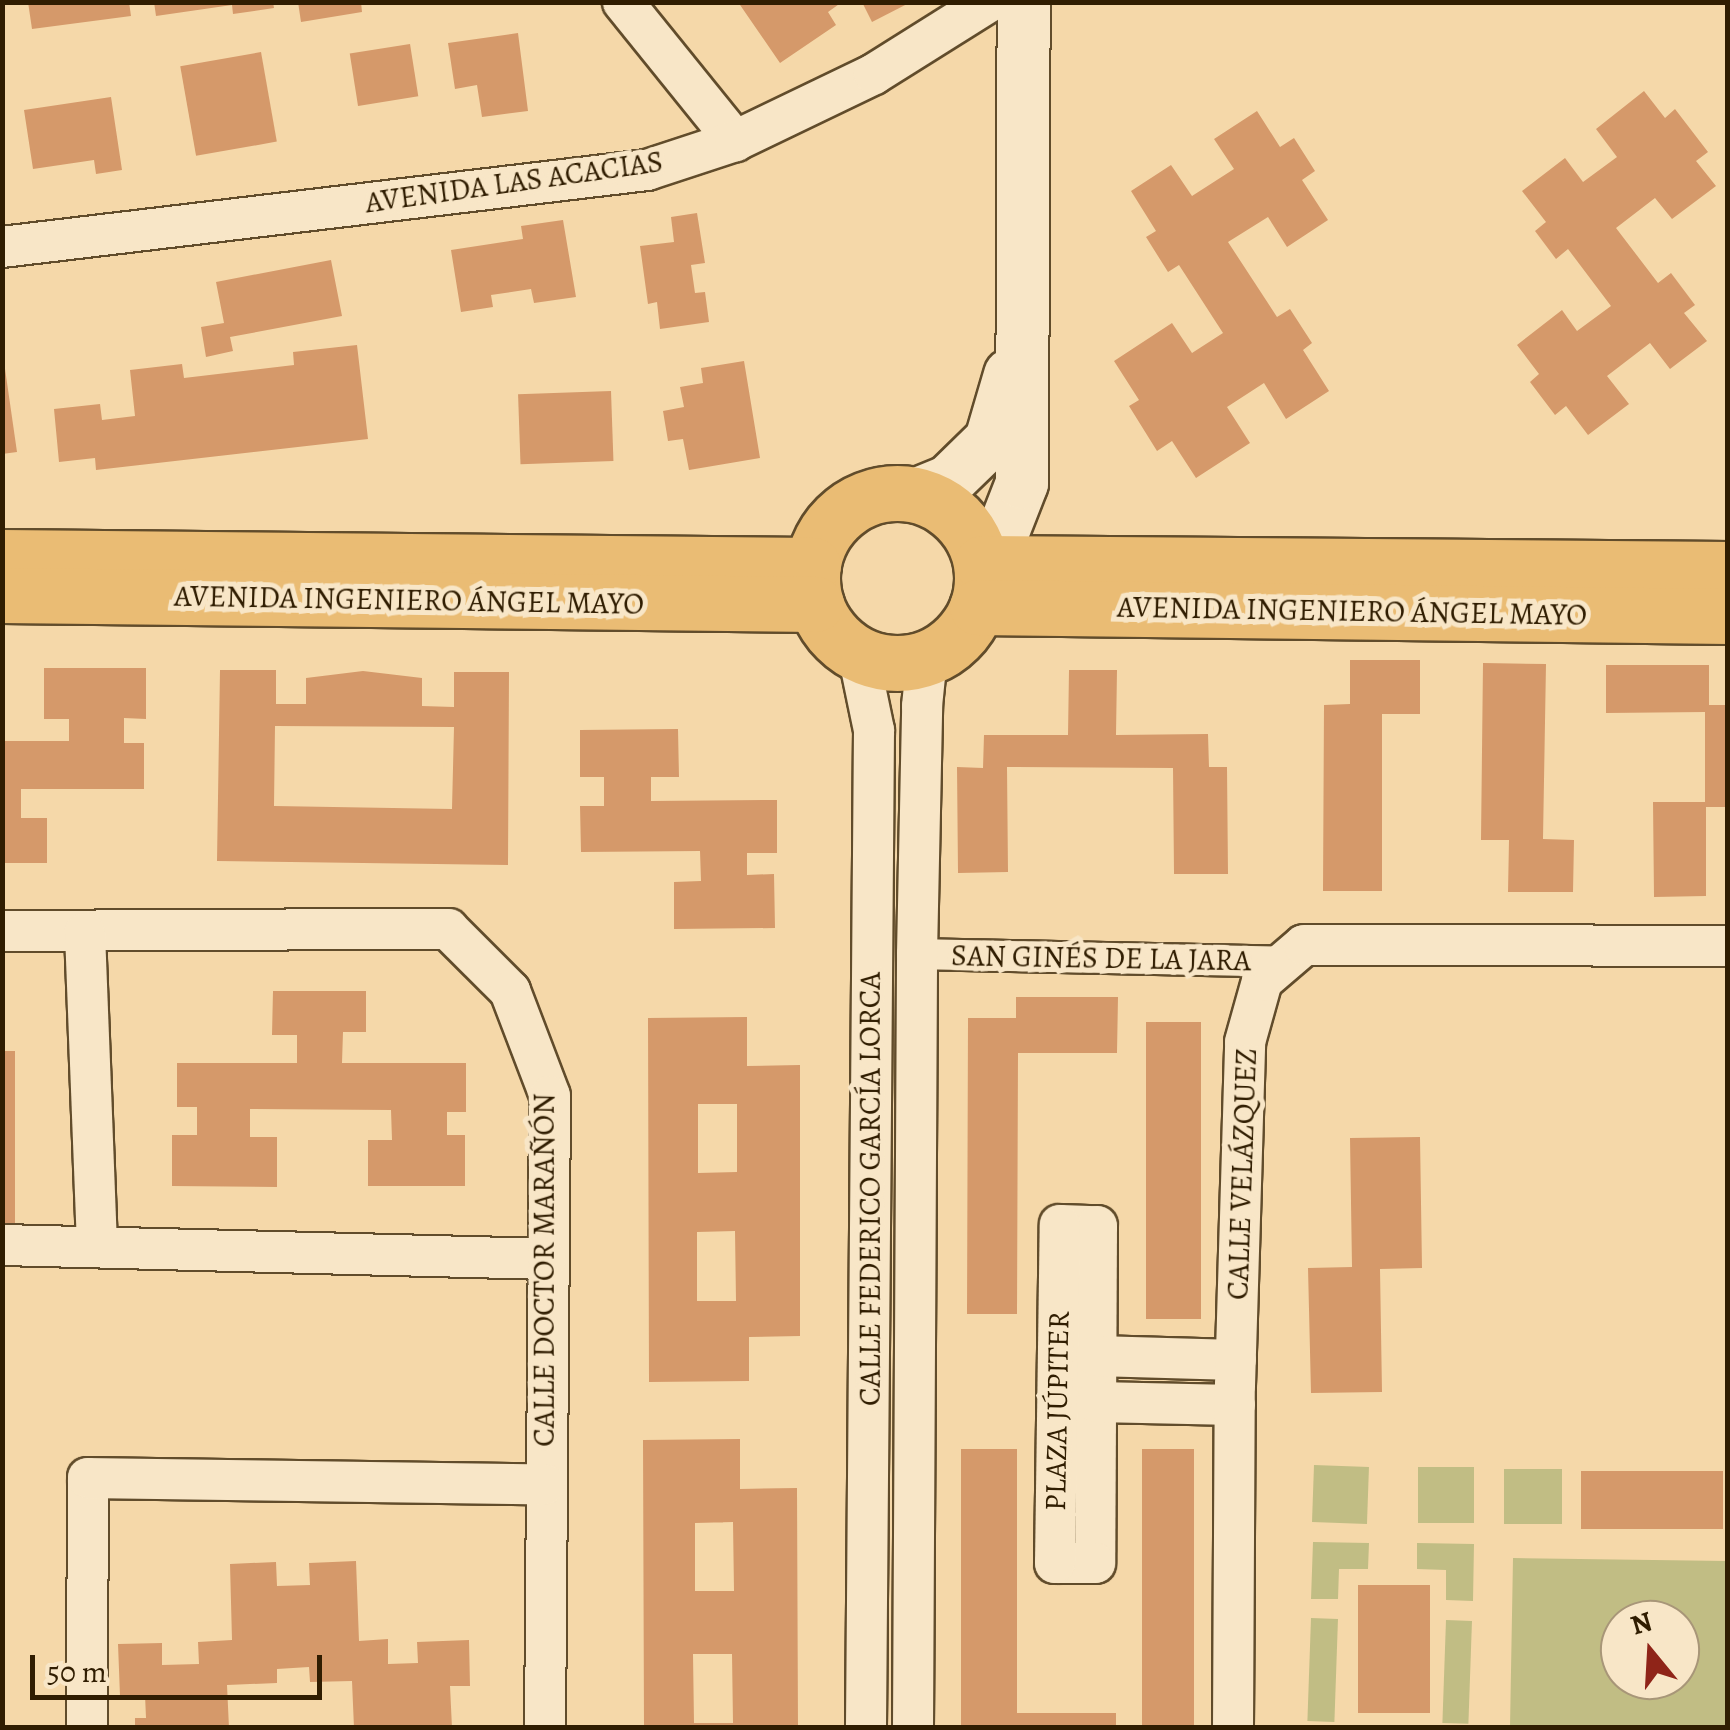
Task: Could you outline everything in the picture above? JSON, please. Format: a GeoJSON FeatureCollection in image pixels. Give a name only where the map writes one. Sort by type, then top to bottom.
{"type":"FeatureCollection","features":[{"type":"Feature","properties":{"kind":"main road"},"geometry":{"type":"LineString","coordinates":[[881,494],[916,495],[956,516],[974,540],[979,585],[958,638],[927,657],[892,662],[858,653],[832,633],[814,585],[825,533],[849,508],[881,494]]}},
{"type":"Feature","properties":{"kind":"main road","name":"AVENIDA INGENIERO ÁNGEL MAYO"},"geometry":{"type":"LineString","coordinates":[[2,557],[814,585]]}},
{"type":"Feature","properties":{"kind":"main road","name":"AVENIDA INGENIERO ÁNGEL MAYO"},"geometry":{"type":"LineString","coordinates":[[979,585],[1059,564],[1728,569]]}},
{"type":"Feature","properties":{"kind":"main road","name":"AVENIDA INGENIERO ÁNGEL MAYO"},"geometry":{"type":"LineString","coordinates":[[2,595],[814,585]]}},
{"type":"Feature","properties":{"kind":"main road","name":"AVENIDA INGENIERO ÁNGEL MAYO"},"geometry":{"type":"LineString","coordinates":[[979,585],[1728,616]]}},
{"type":"Feature","properties":{"kind":"street"},"geometry":{"type":"LineString","coordinates":[[622,2],[735,140]]}},
{"type":"Feature","properties":{"kind":"street","name":"AVENIDA LAS ACACIAS"},"geometry":{"type":"LineString","coordinates":[[2,248],[647,170],[735,140],[874,74],[989,2]]}},
{"type":"Feature","properties":{"kind":"street"},"geometry":{"type":"LineString","coordinates":[[1024,2],[1022,483],[1030,530],[1038,549],[1059,564]]}},
{"type":"Feature","properties":{"kind":"street"},"geometry":{"type":"LineString","coordinates":[[916,495],[949,481],[991,440],[1009,380],[1022,305]]}},
{"type":"Feature","properties":{"kind":"street"},"geometry":{"type":"LineString","coordinates":[[979,585],[1022,483]]}},
{"type":"Feature","properties":{"kind":"street","name":"CALLE FEDERICO GARCÍA LORCA"},"geometry":{"type":"LineString","coordinates":[[858,653],[874,730],[866,1728]]}},
{"type":"Feature","properties":{"kind":"street","name":"CALLE FEDERICO GARCÍA LORCA"},"geometry":{"type":"LineString","coordinates":[[913,1728],[917,954],[922,706],[927,657]]}},
{"type":"Feature","properties":{"kind":"street","name":"CALLE DOCTOR MARAÑÓN"},"geometry":{"type":"LineString","coordinates":[[2,932],[448,929],[510,992],[550,1096],[545,1728]]}},
{"type":"Feature","properties":{"kind":"street"},"geometry":{"type":"LineString","coordinates":[[86,932],[97,1246]]}},
{"type":"Feature","properties":{"kind":"street"},"geometry":{"type":"LineString","coordinates":[[1284,962],[1304,945],[1728,946]]}},
{"type":"Feature","properties":{"kind":"street","name":"SAN GINÉS DE LA JARA"},"geometry":{"type":"LineString","coordinates":[[917,954],[1284,962]]}},
{"type":"Feature","properties":{"kind":"street","name":"CALLE VELÁZQUEZ"},"geometry":{"type":"LineString","coordinates":[[1233,1728],[1235,1405],[1244,1042],[1262,981],[1284,962]]}},
{"type":"Feature","properties":{"kind":"street","name":"PLAZA JÚPITER"},"geometry":{"type":"LineString","coordinates":[[1060,1225],[1097,1226],[1096,1356],[1095,1563],[1055,1563],[1060,1225]]}},
{"type":"Feature","properties":{"kind":"street"},"geometry":{"type":"LineString","coordinates":[[2,1245],[546,1259]]}},
{"type":"Feature","properties":{"kind":"street","name":"PLAZA JÚPITER"},"geometry":{"type":"LineString","coordinates":[[1096,1356],[1236,1360]]}},
{"type":"Feature","properties":{"kind":"street","name":"PLAZA JÚPITER"},"geometry":{"type":"LineString","coordinates":[[1096,1402],[1235,1405]]}},
{"type":"Feature","properties":{"kind":"street"},"geometry":{"type":"LineString","coordinates":[[87,1728],[88,1478],[546,1484]]}},
{"type":"Feature","properties":{"kind":"shaded area"},"geometry":{"type":"Polygon","coordinates":[[[1314,1465],[1369,1467],[1367,1524],[1312,1522],[1314,1465]]]}},
{"type":"Feature","properties":{"kind":"shaded area"},"geometry":{"type":"Polygon","coordinates":[[[1418,1467],[1474,1467],[1474,1523],[1418,1523],[1418,1467]]]}},
{"type":"Feature","properties":{"kind":"shaded area"},"geometry":{"type":"Polygon","coordinates":[[[1504,1469],[1562,1469],[1562,1524],[1504,1524],[1504,1469]]]}},
{"type":"Feature","properties":{"kind":"shaded area"},"geometry":{"type":"Polygon","coordinates":[[[1313,1542],[1369,1543],[1368,1569],[1339,1569],[1338,1599],[1311,1599],[1313,1542]]]}},
{"type":"Feature","properties":{"kind":"shaded area"},"geometry":{"type":"Polygon","coordinates":[[[1417,1543],[1474,1544],[1473,1601],[1446,1600],[1446,1570],[1417,1569],[1417,1543]]]}},
{"type":"Feature","properties":{"kind":"shaded area"},"geometry":{"type":"Polygon","coordinates":[[[1513,1558],[1727,1561],[1727,1727],[1510,1727],[1513,1558]]]}},
{"type":"Feature","properties":{"kind":"shaded area"},"geometry":{"type":"Polygon","coordinates":[[[1311,1618],[1338,1619],[1334,1722],[1307,1721],[1311,1618]]]}},
{"type":"Feature","properties":{"kind":"shaded area"},"geometry":{"type":"Polygon","coordinates":[[[1446,1620],[1472,1621],[1468,1724],[1442,1723],[1446,1620]]]}},
{"type":"Feature","properties":{"kind":"building"},"geometry":{"type":"Polygon","coordinates":[[[28,2],[129,2],[131,16],[32,29],[28,2]]]}},
{"type":"Feature","properties":{"kind":"building"},"geometry":{"type":"Polygon","coordinates":[[[154,2],[273,2],[274,8],[233,14],[232,5],[156,16],[154,2]]]}},
{"type":"Feature","properties":{"kind":"building"},"geometry":{"type":"Polygon","coordinates":[[[298,2],[361,2],[362,12],[301,22],[298,2]]]}},
{"type":"Feature","properties":{"kind":"building"},"geometry":{"type":"Polygon","coordinates":[[[738,2],[842,2],[828,12],[836,25],[780,63],[738,2]]]}},
{"type":"Feature","properties":{"kind":"building"},"geometry":{"type":"Polygon","coordinates":[[[862,2],[911,2],[872,22],[862,2]]]}},
{"type":"Feature","properties":{"kind":"building"},"geometry":{"type":"Polygon","coordinates":[[[518,33],[528,111],[482,117],[477,85],[455,89],[448,43],[518,33]]]}},
{"type":"Feature","properties":{"kind":"building"},"geometry":{"type":"Polygon","coordinates":[[[410,44],[418,96],[358,106],[350,54],[410,44]]]}},
{"type":"Feature","properties":{"kind":"building"},"geometry":{"type":"Polygon","coordinates":[[[261,52],[277,142],[196,156],[180,66],[261,52]]]}},
{"type":"Feature","properties":{"kind":"building"},"geometry":{"type":"Polygon","coordinates":[[[1644,91],[1665,118],[1675,109],[1708,152],[1696,161],[1716,186],[1672,219],[1655,198],[1616,228],[1658,283],[1671,273],[1695,305],[1684,313],[1707,341],[1670,369],[1650,343],[1607,376],[1629,404],[1588,435],[1566,406],[1555,415],[1530,382],[1539,374],[1517,345],[1562,310],[1577,331],[1611,306],[1568,249],[1556,259],[1535,231],[1546,222],[1522,191],[1565,158],[1583,182],[1617,157],[1596,129],[1644,91]]]}},
{"type":"Feature","properties":{"kind":"building"},"geometry":{"type":"Polygon","coordinates":[[[111,97],[122,170],[96,174],[94,160],[33,169],[24,110],[111,97]]]}},
{"type":"Feature","properties":{"kind":"building"},"geometry":{"type":"Polygon","coordinates":[[[1257,111],[1280,147],[1294,138],[1315,171],[1302,180],[1328,220],[1287,247],[1268,217],[1228,242],[1277,317],[1290,309],[1312,343],[1303,350],[1329,391],[1286,419],[1264,383],[1227,407],[1250,443],[1196,478],[1172,441],[1157,451],[1129,406],[1139,400],[1114,361],[1172,323],[1192,353],[1223,333],[1179,265],[1168,272],[1146,237],[1156,231],[1131,191],[1171,165],[1192,196],[1234,169],[1214,139],[1257,111]]]}},
{"type":"Feature","properties":{"kind":"building"},"geometry":{"type":"Polygon","coordinates":[[[697,213],[705,263],[691,265],[695,293],[705,292],[709,322],[660,329],[657,302],[648,304],[640,246],[674,242],[671,217],[697,213]]]}},
{"type":"Feature","properties":{"kind":"building"},"geometry":{"type":"Polygon","coordinates":[[[563,220],[576,297],[534,303],[531,289],[491,295],[493,307],[461,312],[451,250],[523,239],[521,226],[563,220]]]}},
{"type":"Feature","properties":{"kind":"building"},"geometry":{"type":"Polygon","coordinates":[[[331,260],[342,316],[230,337],[233,351],[206,357],[201,327],[224,323],[216,282],[331,260]]]}},
{"type":"Feature","properties":{"kind":"building"},"geometry":{"type":"Polygon","coordinates":[[[357,345],[368,439],[96,470],[95,458],[59,462],[54,409],[100,404],[102,420],[135,416],[130,370],[182,364],[184,378],[294,365],[293,352],[357,345]]]}},
{"type":"Feature","properties":{"kind":"building"},"geometry":{"type":"Polygon","coordinates":[[[2,348],[17,452],[2,454],[2,348]]]}},
{"type":"Feature","properties":{"kind":"building"},"geometry":{"type":"Polygon","coordinates":[[[744,361],[760,458],[689,470],[683,439],[668,441],[663,411],[684,407],[680,387],[703,383],[701,368],[744,361]]]}},
{"type":"Feature","properties":{"kind":"building"},"geometry":{"type":"Polygon","coordinates":[[[611,391],[613,461],[520,464],[518,394],[611,391]]]}},
{"type":"Feature","properties":{"kind":"building"},"geometry":{"type":"Polygon","coordinates":[[[1350,660],[1420,660],[1420,714],[1382,714],[1382,891],[1323,891],[1324,705],[1350,704],[1350,660]]]}},
{"type":"Feature","properties":{"kind":"building"},"geometry":{"type":"Polygon","coordinates":[[[1483,663],[1546,664],[1543,839],[1574,840],[1573,892],[1508,892],[1509,840],[1481,840],[1483,663]]]}},
{"type":"Feature","properties":{"kind":"building"},"geometry":{"type":"Polygon","coordinates":[[[1606,665],[1709,665],[1709,705],[1728,705],[1728,807],[1706,807],[1706,896],[1654,897],[1653,802],[1705,802],[1705,712],[1606,713],[1606,665]]]}},
{"type":"Feature","properties":{"kind":"building"},"geometry":{"type":"Polygon","coordinates":[[[44,668],[146,668],[146,719],[124,718],[124,743],[144,743],[144,789],[21,789],[21,818],[47,818],[47,863],[2,863],[2,741],[69,741],[69,719],[44,719],[44,668]]]}},
{"type":"Feature","properties":{"kind":"building"},"geometry":{"type":"Polygon","coordinates":[[[220,670],[276,670],[276,704],[306,704],[306,678],[363,671],[422,678],[422,706],[454,707],[454,672],[509,672],[508,865],[217,861],[220,670]],[[275,726],[274,806],[452,809],[454,727],[275,726]]]}},
{"type":"Feature","properties":{"kind":"building"},"geometry":{"type":"Polygon","coordinates":[[[1069,670],[1117,670],[1116,735],[1208,734],[1209,767],[1227,767],[1228,874],[1174,874],[1173,768],[1007,767],[1008,872],[958,873],[957,767],[983,768],[984,735],[1068,735],[1069,670]]]}},
{"type":"Feature","properties":{"kind":"building"},"geometry":{"type":"Polygon","coordinates":[[[678,729],[679,777],[651,777],[651,801],[777,800],[777,853],[747,853],[747,875],[774,874],[775,928],[674,929],[674,882],[701,881],[700,851],[581,852],[580,806],[604,806],[604,777],[580,777],[580,730],[678,729]]]}},
{"type":"Feature","properties":{"kind":"building"},"geometry":{"type":"Polygon","coordinates":[[[273,991],[366,991],[366,1032],[343,1032],[342,1063],[466,1063],[466,1112],[447,1112],[447,1135],[465,1135],[465,1186],[368,1186],[368,1140],[392,1140],[391,1110],[250,1109],[250,1137],[277,1137],[277,1187],[172,1186],[172,1135],[197,1135],[197,1107],[177,1107],[177,1063],[297,1063],[297,1035],[272,1035],[273,991]]]}},
{"type":"Feature","properties":{"kind":"building"},"geometry":{"type":"Polygon","coordinates":[[[1016,997],[1118,997],[1117,1053],[1018,1053],[1017,1314],[967,1314],[968,1018],[1016,1018],[1016,997]]]}},
{"type":"Feature","properties":{"kind":"building"},"geometry":{"type":"Polygon","coordinates":[[[747,1017],[747,1066],[800,1065],[800,1336],[749,1337],[749,1381],[649,1382],[648,1018],[747,1017]],[[698,1104],[698,1173],[737,1172],[737,1104],[698,1104]],[[735,1231],[697,1232],[697,1301],[736,1301],[735,1231]]]}},
{"type":"Feature","properties":{"kind":"building"},"geometry":{"type":"Polygon","coordinates":[[[1146,1022],[1201,1022],[1201,1319],[1146,1319],[1146,1022]]]}},
{"type":"Feature","properties":{"kind":"building"},"geometry":{"type":"Polygon","coordinates":[[[2,1051],[15,1051],[15,1223],[2,1223],[2,1051]]]}},
{"type":"Feature","properties":{"kind":"building"},"geometry":{"type":"Polygon","coordinates":[[[1420,1137],[1422,1268],[1380,1269],[1382,1392],[1311,1393],[1308,1268],[1352,1267],[1350,1138],[1420,1137]]]}},
{"type":"Feature","properties":{"kind":"building"},"geometry":{"type":"Polygon","coordinates":[[[740,1439],[740,1489],[797,1488],[798,1728],[644,1728],[643,1440],[740,1439]],[[733,1522],[695,1523],[695,1591],[734,1591],[733,1522]],[[693,1654],[694,1723],[733,1723],[732,1654],[693,1654]]]}},
{"type":"Feature","properties":{"kind":"building"},"geometry":{"type":"Polygon","coordinates":[[[961,1449],[1017,1449],[1017,1713],[1116,1713],[1116,1728],[961,1728],[961,1449]]]}},
{"type":"Feature","properties":{"kind":"building"},"geometry":{"type":"Polygon","coordinates":[[[1142,1449],[1194,1449],[1194,1728],[1142,1728],[1142,1449]]]}},
{"type":"Feature","properties":{"kind":"building"},"geometry":{"type":"Polygon","coordinates":[[[1581,1471],[1723,1471],[1723,1529],[1581,1529],[1581,1471]]]}},
{"type":"Feature","properties":{"kind":"building"},"geometry":{"type":"Polygon","coordinates":[[[356,1561],[359,1641],[388,1639],[388,1664],[418,1663],[417,1642],[469,1640],[470,1686],[450,1686],[452,1728],[354,1728],[352,1681],[310,1682],[309,1667],[277,1669],[277,1683],[227,1685],[229,1728],[135,1728],[135,1718],[146,1718],[145,1695],[120,1696],[118,1644],[162,1643],[162,1665],[199,1664],[198,1642],[232,1640],[230,1564],[276,1562],[277,1586],[310,1585],[309,1563],[356,1561]]]}},
{"type":"Feature","properties":{"kind":"building"},"geometry":{"type":"Polygon","coordinates":[[[1358,1585],[1430,1585],[1430,1713],[1358,1713],[1358,1585]]]}}]}
